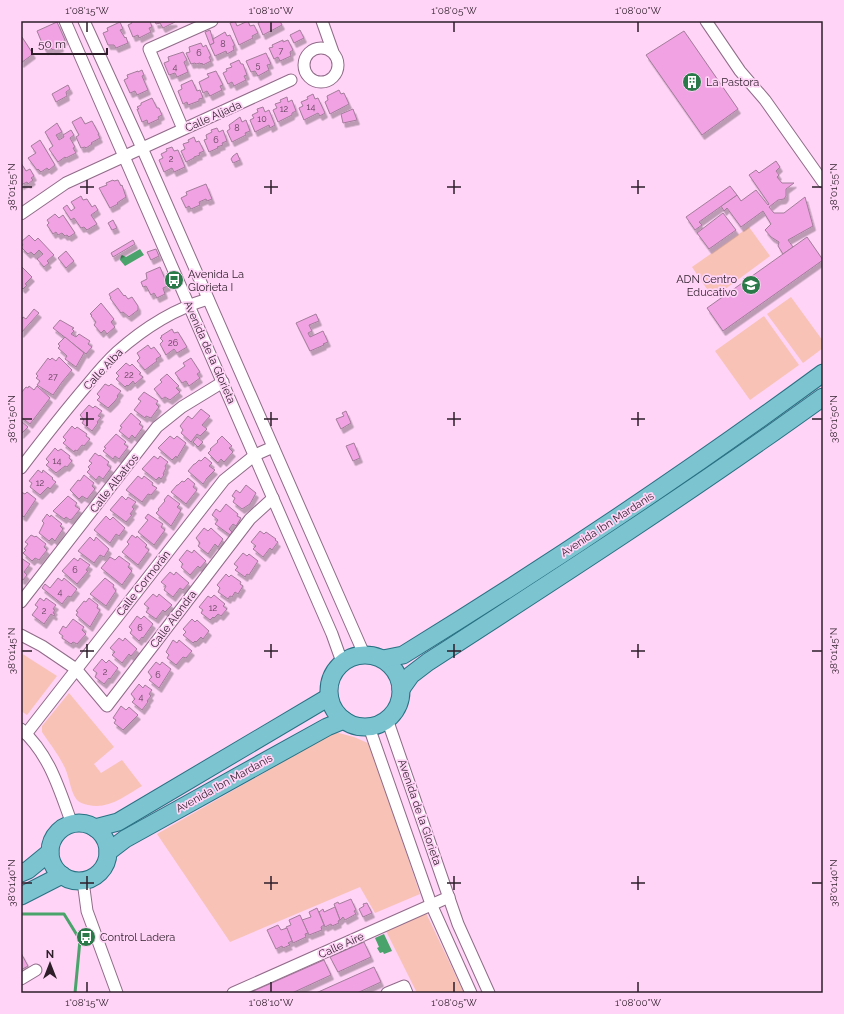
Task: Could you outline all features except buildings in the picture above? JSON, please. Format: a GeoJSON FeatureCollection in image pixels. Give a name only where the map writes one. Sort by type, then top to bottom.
{"type":"FeatureCollection","features":[{"type":"Feature","properties":{"kind":"main road","name":"Avenida Ibn Mardanis"},"geometry":{"type":"LineString","coordinates":[[383,659],[403,655],[609,523],[752,426],[823,373]]}},
{"type":"Feature","properties":{"kind":"main road","name":"Avenida Ibn Mardanis"},"geometry":{"type":"LineString","coordinates":[[401,689],[412,676],[428,662],[631,530],[823,397]]}},
{"type":"Feature","properties":{"kind":"main road"},"geometry":{"type":"LineString","coordinates":[[364,654],[383,659],[393,667],[399,677],[401,689],[400,700],[395,711],[387,719],[370,727],[352,725],[337,714],[329,697],[328,687],[335,669],[342,662],[353,656],[364,654]]}},
{"type":"Feature","properties":{"kind":"main road","name":"Avenida Ibn Mardanis"},"geometry":{"type":"LineString","coordinates":[[94,828],[118,822],[329,697]]}},
{"type":"Feature","properties":{"kind":"main road","name":"Avenida Ibn Mardanis"},"geometry":{"type":"LineString","coordinates":[[108,852],[125,838],[327,727],[344,720]]}},
{"type":"Feature","properties":{"kind":"main road"},"geometry":{"type":"LineString","coordinates":[[72,824],[87,824],[94,828],[102,834],[107,842],[108,852],[104,868],[91,879],[83,881],[76,881],[62,875],[55,869],[50,852],[52,842],[56,834],[63,828],[72,824]]}},
{"type":"Feature","properties":{"kind":"main road"},"geometry":{"type":"LineString","coordinates":[[21,873],[28,870],[50,852]]}},
{"type":"Feature","properties":{"kind":"main road"},"geometry":{"type":"LineString","coordinates":[[21,896],[62,875]]}},
{"type":"Feature","properties":{"kind":"street","name":"Avenida de la Glorieta"},"geometry":{"type":"LineString","coordinates":[[65,21],[208,299],[364,654]]}},
{"type":"Feature","properties":{"kind":"street","name":"Avenida de la Glorieta"},"geometry":{"type":"LineString","coordinates":[[84,21],[189,305],[332,634],[342,662]]}},
{"type":"Feature","properties":{"kind":"street"},"geometry":{"type":"LineString","coordinates":[[183,129],[149,49],[212,21]]}},
{"type":"Feature","properties":{"kind":"street"},"geometry":{"type":"LineString","coordinates":[[291,80],[327,80],[336,74],[338,62],[322,21]]}},
{"type":"Feature","properties":{"kind":"street"},"geometry":{"type":"LineString","coordinates":[[706,21],[740,70],[765,100],[823,182]]}},
{"type":"Feature","properties":{"kind":"street"},"geometry":{"type":"LineString","coordinates":[[291,80],[304,63],[308,54],[318,48],[333,52]]}},
{"type":"Feature","properties":{"kind":"street"},"geometry":{"type":"LineString","coordinates":[[304,63],[307,74],[310,78],[316,81]]}},
{"type":"Feature","properties":{"kind":"street","name":"Calle Aljada"},"geometry":{"type":"LineString","coordinates":[[21,214],[66,183],[291,80]]}},
{"type":"Feature","properties":{"kind":"street","name":"Calle Alba"},"geometry":{"type":"LineString","coordinates":[[21,468],[67,409],[115,354],[144,331],[161,320],[189,305],[208,299]]}},
{"type":"Feature","properties":{"kind":"street","name":"Calle Albatros"},"geometry":{"type":"LineString","coordinates":[[21,602],[157,428],[182,407],[223,382]]}},
{"type":"Feature","properties":{"kind":"street","name":"Calle Cormorán"},"geometry":{"type":"LineString","coordinates":[[24,732],[76,669],[224,480],[255,455],[273,447]]}},
{"type":"Feature","properties":{"kind":"street","name":"Calle Alondra"},"geometry":{"type":"LineString","coordinates":[[76,669],[107,706],[250,519],[273,498]]}},
{"type":"Feature","properties":{"kind":"street"},"geometry":{"type":"LineString","coordinates":[[21,635],[42,646],[76,669]]}},
{"type":"Feature","properties":{"kind":"street","name":"Avenida de la Glorieta"},"geometry":{"type":"LineString","coordinates":[[387,719],[458,924],[489,993]]}},
{"type":"Feature","properties":{"kind":"street","name":"Avenida de la Glorieta"},"geometry":{"type":"LineString","coordinates":[[370,727],[431,904],[471,993]]}},
{"type":"Feature","properties":{"kind":"street"},"geometry":{"type":"LineString","coordinates":[[24,732],[37,747],[51,768],[72,824]]}},
{"type":"Feature","properties":{"kind":"street"},"geometry":{"type":"LineString","coordinates":[[83,881],[87,910],[117,993]]}},
{"type":"Feature","properties":{"kind":"street","name":"Calle Aire"},"geometry":{"type":"LineString","coordinates":[[233,993],[449,897]]}},
{"type":"Feature","properties":{"kind":"street"},"geometry":{"type":"LineString","coordinates":[[21,979],[36,970]]}},
{"type":"Feature","properties":{"kind":"street"},"geometry":{"type":"LineString","coordinates":[[387,993],[404,986],[408,993]]}},
{"type":"Feature","properties":{"kind":"shaded area"},"geometry":{"type":"Polygon","coordinates":[[[749,227],[770,256],[713,298],[692,267],[749,227]]]}},
{"type":"Feature","properties":{"kind":"shaded area"},"geometry":{"type":"Polygon","coordinates":[[[140,249],[144,255],[125,266],[120,260],[122,255],[126,257],[140,249]]]}},
{"type":"Feature","properties":{"kind":"shaded area"},"geometry":{"type":"Polygon","coordinates":[[[791,297],[823,341],[823,348],[803,363],[767,314],[791,297]]]}},
{"type":"Feature","properties":{"kind":"shaded area"},"geometry":{"type":"Polygon","coordinates":[[[764,316],[799,365],[750,400],[715,351],[764,316]]]}},
{"type":"Feature","properties":{"kind":"shaded area"},"geometry":{"type":"Polygon","coordinates":[[[21,653],[57,676],[27,715],[21,711],[21,653]]]}},
{"type":"Feature","properties":{"kind":"shaded area"},"geometry":{"type":"Polygon","coordinates":[[[69,693],[114,747],[94,764],[101,773],[122,760],[142,786],[123,798],[102,806],[88,805],[77,800],[73,793],[63,763],[42,732],[42,726],[69,693]]]}},
{"type":"Feature","properties":{"kind":"shaded area"},"geometry":{"type":"Polygon","coordinates":[[[335,732],[354,737],[370,744],[420,894],[375,913],[360,887],[230,942],[157,834],[335,732]]]}},
{"type":"Feature","properties":{"kind":"shaded area"},"geometry":{"type":"Polygon","coordinates":[[[426,913],[464,993],[417,993],[386,931],[426,913]]]}},
{"type":"Feature","properties":{"kind":"shaded area"},"geometry":{"type":"Polygon","coordinates":[[[384,934],[392,951],[384,954],[383,952],[380,953],[377,948],[379,947],[375,938],[384,934]]]}},
{"type":"Feature","properties":{"kind":"waterway"},"geometry":{"type":"LineString","coordinates":[[21,914],[64,914],[80,940],[75,993]]}},
{"type":"Feature","properties":{"kind":"place","name":"La Pastora"},"geometry":{"type":"Point","coordinates":[692,82]}},
{"type":"Feature","properties":{"kind":"place","name":"Avenida La Glorieta I"},"geometry":{"type":"Point","coordinates":[174,280]}},
{"type":"Feature","properties":{"kind":"place","name":"ADN Centro Educativo"},"geometry":{"type":"Point","coordinates":[751,285]}},
{"type":"Feature","properties":{"kind":"place","name":"Control Ladera"},"geometry":{"type":"Point","coordinates":[86,937]}}]}
